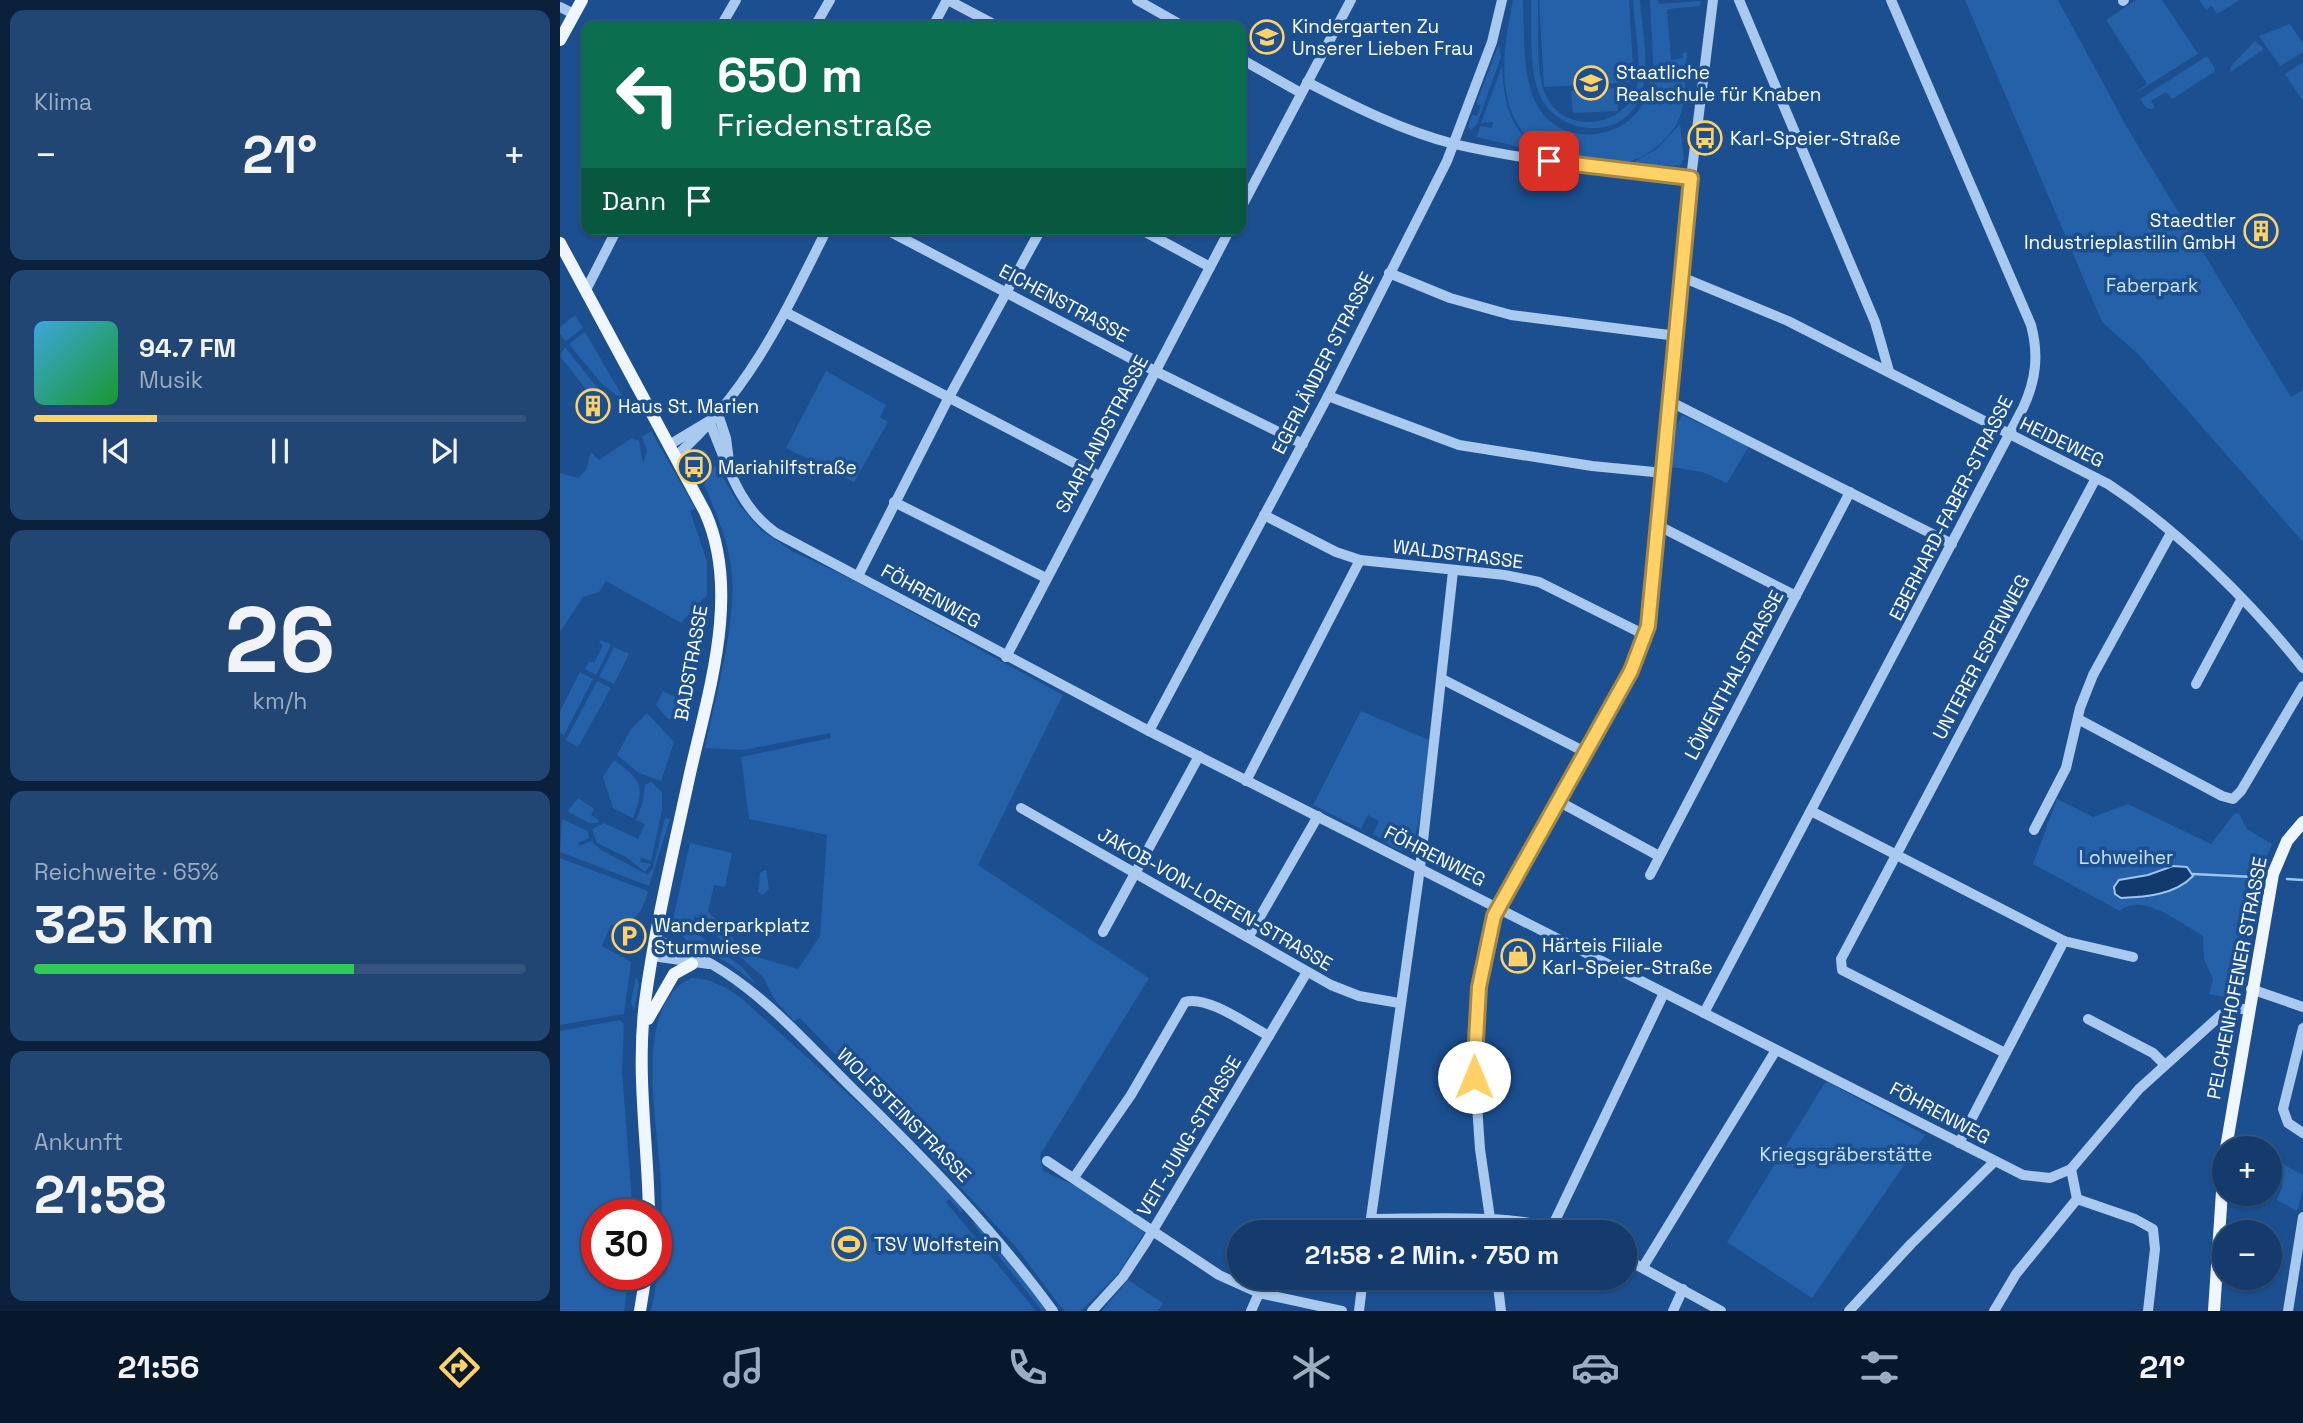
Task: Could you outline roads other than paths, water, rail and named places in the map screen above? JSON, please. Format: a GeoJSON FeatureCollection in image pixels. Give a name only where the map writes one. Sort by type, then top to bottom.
{"type":"FeatureCollection","features":[{"type":"Feature","properties":{"kind":"main road"},"geometry":{"type":"LineString","coordinates":[[560,40],[582,0]]}},
{"type":"Feature","properties":{"kind":"main road","name":"BADSTRASSE"},"geometry":{"type":"LineString","coordinates":[[560,243],[712,529],[720,566],[722,601],[717,639],[655,940],[641,1040]]}},
{"type":"Feature","properties":{"kind":"main road","name":"PELCHENHOFENER STRASSE"},"geometry":{"type":"LineString","coordinates":[[2228,1136],[2251,989],[2277,862],[2287,841],[2303,822]]}},
{"type":"Feature","properties":{"kind":"main road"},"geometry":{"type":"LineString","coordinates":[[648,1199],[641,1040],[660,993],[674,974],[692,964]]}},
{"type":"Feature","properties":{"kind":"main road"},"geometry":{"type":"LineString","coordinates":[[2214,1311],[2221,1206]]}},
{"type":"Feature","properties":{"kind":"main road"},"geometry":{"type":"LineString","coordinates":[[640,1311],[643,1290]]}},
{"type":"Feature","properties":{"kind":"street"},"geometry":{"type":"LineString","coordinates":[[724,21],[736,0]]}},
{"type":"Feature","properties":{"kind":"street"},"geometry":{"type":"LineString","coordinates":[[818,21],[830,0]]}},
{"type":"Feature","properties":{"kind":"street"},"geometry":{"type":"LineString","coordinates":[[936,21],[947,0],[987,21]]}},
{"type":"Feature","properties":{"kind":"street"},"geometry":{"type":"LineString","coordinates":[[1137,0],[1174,21]]}},
{"type":"Feature","properties":{"kind":"street"},"geometry":{"type":"LineString","coordinates":[[1246,198],[1351,0]]}},
{"type":"Feature","properties":{"kind":"street","name":"EGERLÄNDER STRASSE"},"geometry":{"type":"LineString","coordinates":[[1149,731],[1328,396],[1454,144],[1492,42],[1502,0]]}},
{"type":"Feature","properties":{"kind":"street"},"geometry":{"type":"LineString","coordinates":[[1453,571],[1420,868],[1399,1003],[1371,1219],[1490,1220],[1480,1149],[1473,1046],[1480,978],[1498,907],[1631,671],[1645,635],[1684,278],[1691,178],[1713,0]]}},
{"type":"Feature","properties":{"kind":"street"},"geometry":{"type":"LineString","coordinates":[[1740,0],[1866,299],[1889,372]]}},
{"type":"Feature","properties":{"kind":"street","name":"EBERHARD-FABER-STRASSE"},"geometry":{"type":"LineString","coordinates":[[1704,1013],[1952,544],[2034,379],[2036,361],[2032,332],[1891,0]]}},
{"type":"Feature","properties":{"kind":"street"},"geometry":{"type":"LineString","coordinates":[[560,7],[574,14]]}},
{"type":"Feature","properties":{"kind":"street"},"geometry":{"type":"LineString","coordinates":[[1246,62],[1301,93]]}},
{"type":"Feature","properties":{"kind":"street"},"geometry":{"type":"LineString","coordinates":[[1307,82],[1374,115],[1454,144],[1587,167],[1691,178]]}},
{"type":"Feature","properties":{"kind":"street"},"geometry":{"type":"LineString","coordinates":[[586,290],[614,235]]}},
{"type":"Feature","properties":{"kind":"street"},"geometry":{"type":"LineString","coordinates":[[672,451],[718,414],[744,382],[785,312],[824,235]]}},
{"type":"Feature","properties":{"kind":"street","name":"EICHENSTRASSE"},"geometry":{"type":"LineString","coordinates":[[896,235],[1155,371],[1303,444]]}},
{"type":"Feature","properties":{"kind":"street"},"geometry":{"type":"LineString","coordinates":[[858,576],[948,399],[1038,235]]}},
{"type":"Feature","properties":{"kind":"street"},"geometry":{"type":"LineString","coordinates":[[1151,235],[1210,267]]}},
{"type":"Feature","properties":{"kind":"street","name":"SAARLANDSTRASSE"},"geometry":{"type":"LineString","coordinates":[[1006,657],[1227,235]]}},
{"type":"Feature","properties":{"kind":"street"},"geometry":{"type":"LineString","coordinates":[[1389,273],[1450,298],[1490,310],[1559,323],[1677,336]]}},
{"type":"Feature","properties":{"kind":"street","name":"HEIDEWEG"},"geometry":{"type":"LineString","coordinates":[[1684,278],[1788,321],[2123,494],[2171,533],[2241,600],[2303,668]]}},
{"type":"Feature","properties":{"kind":"street"},"geometry":{"type":"LineString","coordinates":[[785,312],[1099,476]]}},
{"type":"Feature","properties":{"kind":"street"},"geometry":{"type":"LineString","coordinates":[[1866,360],[1881,344]]}},
{"type":"Feature","properties":{"kind":"street"},"geometry":{"type":"LineString","coordinates":[[1328,396],[1424,434],[1473,448],[1592,467],[1664,473]]}},
{"type":"Feature","properties":{"kind":"street"},"geometry":{"type":"LineString","coordinates":[[1671,402],[1952,544]]}},
{"type":"Feature","properties":{"kind":"street","name":"FÖHRENWEG"},"geometry":{"type":"LineString","coordinates":[[718,414],[727,441],[729,465]]}},
{"type":"Feature","properties":{"kind":"street","name":"FÖHRENWEG"},"geometry":{"type":"LineString","coordinates":[[709,421],[738,492],[760,521],[793,543],[1246,781],[1498,907],[1994,1162],[2039,1179],[2071,1169]]}},
{"type":"Feature","properties":{"kind":"street","name":"UNTERER ESPENWEG"},"geometry":{"type":"LineString","coordinates":[[2005,1053],[1842,970],[1843,953],[2096,478]]}},
{"type":"Feature","properties":{"kind":"street","name":"LÖWENTHALSTRASSE"},"geometry":{"type":"LineString","coordinates":[[1650,875],[1850,492]]}},
{"type":"Feature","properties":{"kind":"street"},"geometry":{"type":"LineString","coordinates":[[894,502],[1046,578]]}},
{"type":"Feature","properties":{"kind":"street","name":"WALDSTRASSE"},"geometry":{"type":"LineString","coordinates":[[1264,515],[1336,552],[1360,560],[1539,582],[1645,635]]}},
{"type":"Feature","properties":{"kind":"street"},"geometry":{"type":"LineString","coordinates":[[1659,526],[1796,596]]}},
{"type":"Feature","properties":{"kind":"street"},"geometry":{"type":"LineString","coordinates":[[2034,830],[2066,768],[2078,719],[2093,675],[2171,533]]}},
{"type":"Feature","properties":{"kind":"street"},"geometry":{"type":"LineString","coordinates":[[1246,781],[1360,560]]}},
{"type":"Feature","properties":{"kind":"street"},"geometry":{"type":"LineString","coordinates":[[2196,684],[2241,600]]}},
{"type":"Feature","properties":{"kind":"street"},"geometry":{"type":"LineString","coordinates":[[1442,679],[1585,752]]}},
{"type":"Feature","properties":{"kind":"street"},"geometry":{"type":"LineString","coordinates":[[2078,719],[2222,796],[2233,799],[2241,791],[2303,686]]}},
{"type":"Feature","properties":{"kind":"street"},"geometry":{"type":"LineString","coordinates":[[1103,932],[1199,756]]}},
{"type":"Feature","properties":{"kind":"street"},"geometry":{"type":"LineString","coordinates":[[1558,801],[1659,856]]}},
{"type":"Feature","properties":{"kind":"street","name":"JAKOB-VON-LOEFEN-STRASSE"},"geometry":{"type":"LineString","coordinates":[[1021,808],[1345,992],[1399,1003]]}},
{"type":"Feature","properties":{"kind":"street"},"geometry":{"type":"LineString","coordinates":[[1811,811],[2064,941],[2133,957]]}},
{"type":"Feature","properties":{"kind":"street"},"geometry":{"type":"LineString","coordinates":[[1249,936],[1318,816]]}},
{"type":"Feature","properties":{"kind":"street","name":"WOLFSTEINSTRASSE"},"geometry":{"type":"LineString","coordinates":[[655,940],[685,949],[757,995],[900,1134],[989,1227],[1054,1311]]}},
{"type":"Feature","properties":{"kind":"street"},"geometry":{"type":"LineString","coordinates":[[1959,1143],[2064,941]]}},
{"type":"Feature","properties":{"kind":"street"},"geometry":{"type":"LineString","coordinates":[[652,956],[692,964],[709,964]]}},
{"type":"Feature","properties":{"kind":"street","name":"VEIT-JUNG-STRASSE"},"geometry":{"type":"LineString","coordinates":[[1092,1311],[1123,1277],[1153,1230],[1307,972]]}},
{"type":"Feature","properties":{"kind":"street"},"geometry":{"type":"LineString","coordinates":[[2251,989],[2303,1007]]}},
{"type":"Feature","properties":{"kind":"street"},"geometry":{"type":"LineString","coordinates":[[1555,1220],[1664,993]]}},
{"type":"Feature","properties":{"kind":"street"},"geometry":{"type":"LineString","coordinates":[[1075,1176],[1131,1095],[1185,1002],[1193,1000],[1207,1003],[1269,1036]]}},
{"type":"Feature","properties":{"kind":"street"},"geometry":{"type":"LineString","coordinates":[[2077,1199],[2071,1169],[2164,1063],[2222,1014],[2234,1009],[2248,1009]]}},
{"type":"Feature","properties":{"kind":"street"},"geometry":{"type":"LineString","coordinates":[[2088,1019],[2152,1053],[2164,1063]]}},
{"type":"Feature","properties":{"kind":"street"},"geometry":{"type":"LineString","coordinates":[[2303,1028],[2283,1109],[2288,1123],[2303,1133]]}},
{"type":"Feature","properties":{"kind":"street"},"geometry":{"type":"LineString","coordinates":[[1643,1267],[1776,1050]]}},
{"type":"Feature","properties":{"kind":"street"},"geometry":{"type":"LineString","coordinates":[[1047,1161],[1075,1176],[1201,1265],[1259,1293],[1342,1311]]}},
{"type":"Feature","properties":{"kind":"street"},"geometry":{"type":"LineString","coordinates":[[1849,1311],[1994,1162]]}},
{"type":"Feature","properties":{"kind":"street"},"geometry":{"type":"LineString","coordinates":[[1994,1311],[2016,1273],[2077,1199]]}},
{"type":"Feature","properties":{"kind":"street"},"geometry":{"type":"LineString","coordinates":[[2077,1199],[2135,1219],[2152,1229],[2155,1249],[2148,1311]]}},
{"type":"Feature","properties":{"kind":"street"},"geometry":{"type":"LineString","coordinates":[[2288,1311],[2303,1217]]}},
{"type":"Feature","properties":{"kind":"street"},"geometry":{"type":"LineString","coordinates":[[1637,1264],[1721,1311]]}},
{"type":"Feature","properties":{"kind":"street"},"geometry":{"type":"LineString","coordinates":[[1673,1311],[1683,1289]]}},
{"type":"Feature","properties":{"kind":"street"},"geometry":{"type":"LineString","coordinates":[[1359,1311],[1362,1290]]}},
{"type":"Feature","properties":{"kind":"street"},"geometry":{"type":"LineString","coordinates":[[1498,1290],[1501,1311]]}},
{"type":"Feature","properties":{"kind":"street"},"geometry":{"type":"LineString","coordinates":[[1251,1311],[1259,1293]]}},
{"type":"Feature","properties":{"kind":"waterway"},"geometry":{"type":"LineString","coordinates":[[2193,874],[2254,877]]}},
{"type":"Feature","properties":{"kind":"waterway"},"geometry":{"type":"LineString","coordinates":[[2287,879],[2303,880]]}},
{"type":"Feature","properties":{"kind":"place","name":"Kindergarten Zu Unserer Lieben Frau"},"geometry":{"type":"Point","coordinates":[1267,37]}},
{"type":"Feature","properties":{"kind":"place","name":"Staatliche Realschule für Knaben"},"geometry":{"type":"Point","coordinates":[1591,83]}},
{"type":"Feature","properties":{"kind":"place","name":"Karl-Speier-Straße"},"geometry":{"type":"Point","coordinates":[1705,138]}},
{"type":"Feature","properties":{"kind":"place","name":"Staedtler Industrieplastilin GmbH"},"geometry":{"type":"Point","coordinates":[2261,231]}},
{"type":"Feature","properties":{"kind":"place","name":"Haus St. Marien"},"geometry":{"type":"Point","coordinates":[593,406]}},
{"type":"Feature","properties":{"kind":"place","name":"Mariahilfstraße"},"geometry":{"type":"Point","coordinates":[694,467]}},
{"type":"Feature","properties":{"kind":"place","name":"Wanderparkplatz Sturmwiese"},"geometry":{"type":"Point","coordinates":[629,936]}},
{"type":"Feature","properties":{"kind":"place","name":"Härteis Filiale Karl-Speier-Straße"},"geometry":{"type":"Point","coordinates":[1518,956]}},
{"type":"Feature","properties":{"kind":"place","name":"TSV Wolfstein"},"geometry":{"type":"Point","coordinates":[849,1244]}},
{"type":"Feature","properties":{"kind":"park label","name":"Faberpark"},"geometry":{"type":"Point","coordinates":[2152,285]}},
{"type":"Feature","properties":{"kind":"park label","name":"Lohweiher"},"geometry":{"type":"Point","coordinates":[2126,857]}},
{"type":"Feature","properties":{"kind":"park label","name":"Kriegsgräberstätte"},"geometry":{"type":"Point","coordinates":[1846,1154]}}]}
